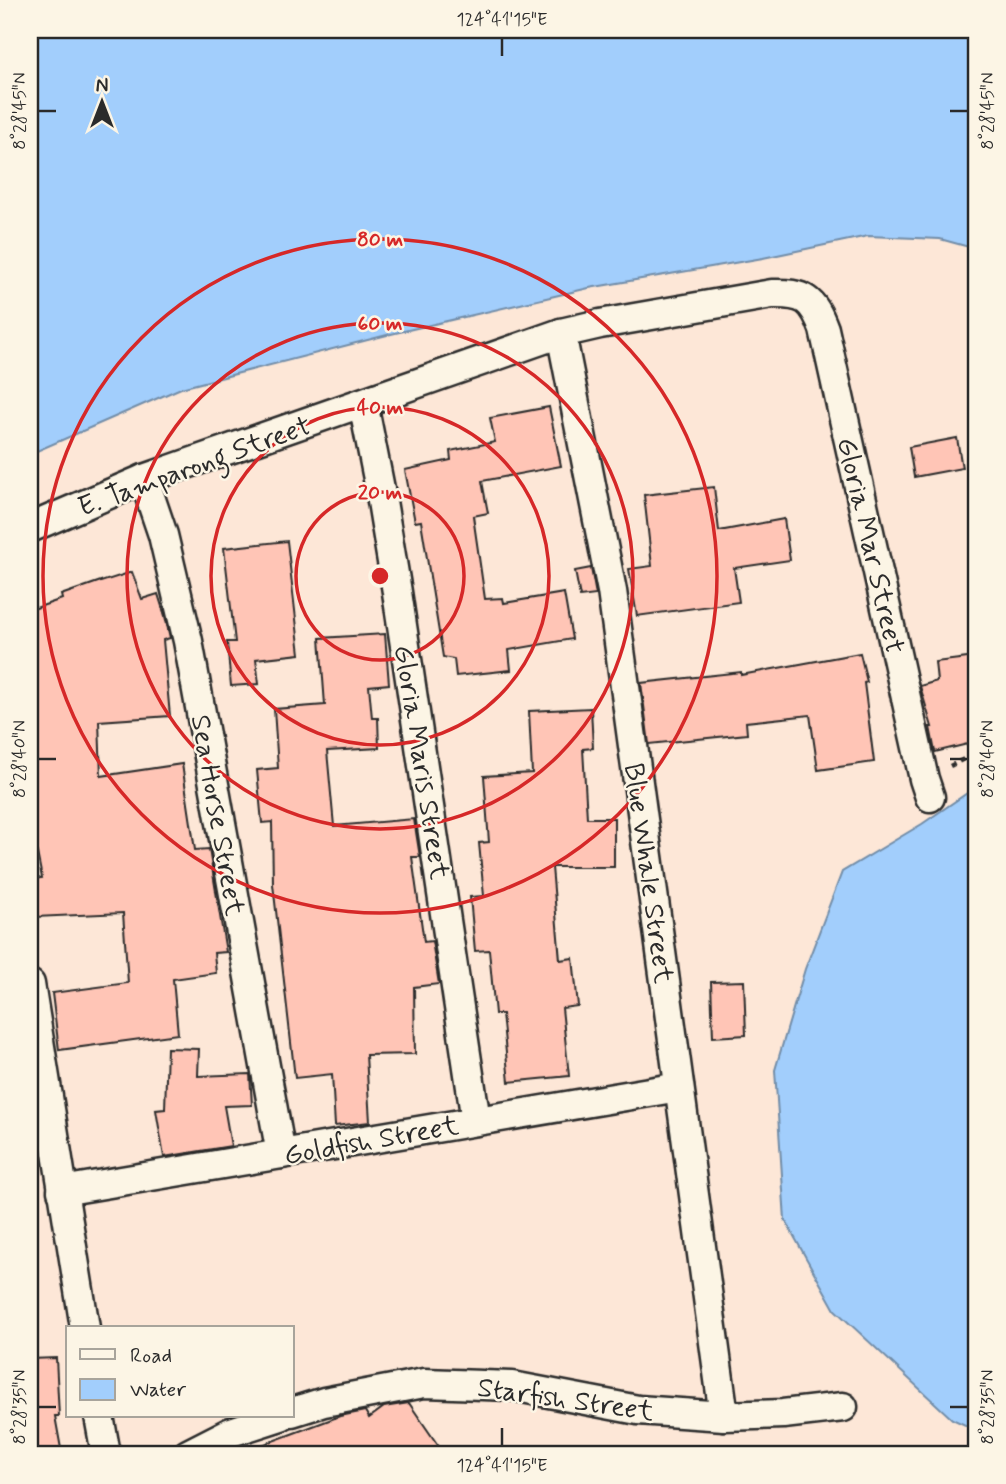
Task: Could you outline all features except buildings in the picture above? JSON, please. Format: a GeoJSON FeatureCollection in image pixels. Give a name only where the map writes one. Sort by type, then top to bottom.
{"type":"FeatureCollection","features":[{"type":"Feature","properties":{"kind":"street","name":"E. Tamparong Street"},"geometry":{"type":"LineString","coordinates":[[30,528],[144,479],[561,333],[772,294],[790,293],[805,298]]}},
{"type":"Feature","properties":{"kind":"street","name":"Gloria Mar Street"},"geometry":{"type":"LineString","coordinates":[[805,298],[817,311],[824,329],[930,797]]}},
{"type":"Feature","properties":{"kind":"street","name":"Blue Whale Street"},"geometry":{"type":"LineString","coordinates":[[561,333],[612,591],[724,1416]]}},
{"type":"Feature","properties":{"kind":"street","name":"Gloria Maris Street"},"geometry":{"type":"LineString","coordinates":[[363,403],[397,592],[477,1121]]}},
{"type":"Feature","properties":{"kind":"street","name":"Sea Horse Street"},"geometry":{"type":"LineString","coordinates":[[144,479],[163,535],[188,641],[281,1154]]}},
{"type":"Feature","properties":{"kind":"street"},"geometry":{"type":"LineString","coordinates":[[30,984],[85,1326]]}},
{"type":"Feature","properties":{"kind":"street","name":"Goldfish Street"},"geometry":{"type":"LineString","coordinates":[[62,1191],[679,1087]]}},
{"type":"Feature","properties":{"kind":"street","name":"Starfish Street"},"geometry":{"type":"LineString","coordinates":[[294,1411],[324,1402],[425,1383],[512,1386],[638,1410],[724,1416],[843,1406]]}},
{"type":"Feature","properties":{"kind":"street"},"geometry":{"type":"LineString","coordinates":[[99,1418],[106,1454]]}},
{"type":"Feature","properties":{"kind":"street"},"geometry":{"type":"LineString","coordinates":[[188,1454],[231,1432],[275,1418]]}},
{"type":"Feature","properties":{"kind":"water"},"geometry":{"type":"Polygon","coordinates":[[[30,30],[976,30],[976,249],[940,239],[868,236],[763,258],[589,288],[391,334],[181,388],[30,454],[30,30]]]}},
{"type":"Feature","properties":{"kind":"water"},"geometry":{"type":"Polygon","coordinates":[[[976,787],[976,1430],[952,1419],[835,1310],[785,1220],[775,1070],[805,969],[842,872],[922,824],[976,787]]]}}]}
